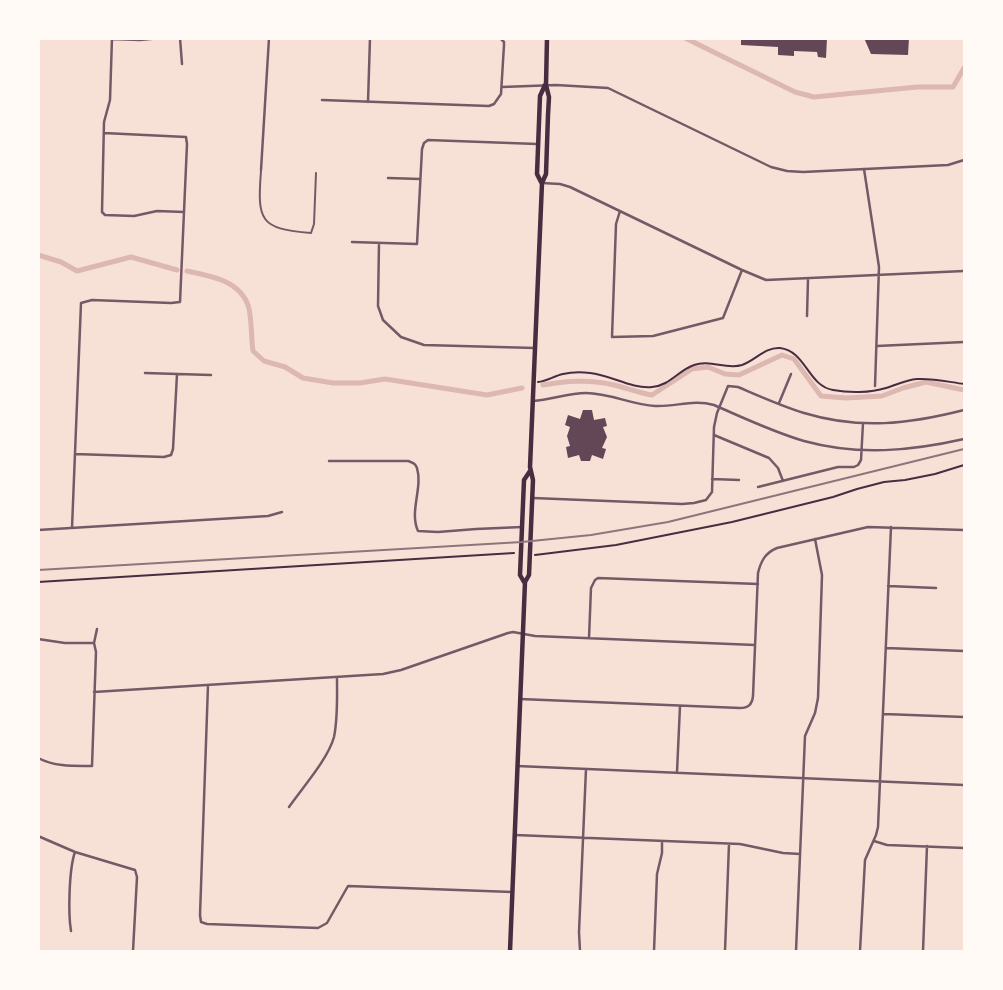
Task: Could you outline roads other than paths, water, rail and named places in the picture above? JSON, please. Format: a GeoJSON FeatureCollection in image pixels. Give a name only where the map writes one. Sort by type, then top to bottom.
{"type":"FeatureCollection","features":[{"type":"Feature","properties":{"kind":"main road"},"geometry":{"type":"LineString","coordinates":[[510,951],[525,582],[529,575],[533,480],[530,470],[542,183],[548,127],[547,38]]}},
{"type":"Feature","properties":{"kind":"main road"},"geometry":{"type":"LineString","coordinates":[[542,183],[537,174],[540,96],[546,85]]}},
{"type":"Feature","properties":{"kind":"main road"},"geometry":{"type":"LineString","coordinates":[[525,582],[520,575],[524,480],[530,470]]}},
{"type":"Feature","properties":{"kind":"street"},"geometry":{"type":"LineString","coordinates":[[161,38],[112,39],[101,207],[105,215],[184,212]]}},
{"type":"Feature","properties":{"kind":"street"},"geometry":{"type":"LineString","coordinates":[[180,38],[182,64]]}},
{"type":"Feature","properties":{"kind":"street"},"geometry":{"type":"LineString","coordinates":[[261,170],[269,38]]}},
{"type":"Feature","properties":{"kind":"street"},"geometry":{"type":"LineString","coordinates":[[368,102],[370,38]]}},
{"type":"Feature","properties":{"kind":"street"},"geometry":{"type":"LineString","coordinates":[[322,100],[483,107],[494,104],[499,99],[502,87],[504,42],[500,38]]}},
{"type":"Feature","properties":{"kind":"street"},"geometry":{"type":"LineString","coordinates":[[502,87],[596,86],[613,90],[782,170],[803,172],[864,169],[948,164],[964,160]]}},
{"type":"Feature","properties":{"kind":"street"},"geometry":{"type":"LineString","coordinates":[[72,527],[81,303],[92,300],[180,302],[186,136],[104,133]]}},
{"type":"Feature","properties":{"kind":"street"},"geometry":{"type":"LineString","coordinates":[[352,242],[416,244],[424,143],[538,145]]}},
{"type":"Feature","properties":{"kind":"street"},"geometry":{"type":"LineString","coordinates":[[864,169],[878,256],[875,386]]}},
{"type":"Feature","properties":{"kind":"street"},"geometry":{"type":"LineString","coordinates":[[388,177],[420,179]]}},
{"type":"Feature","properties":{"kind":"street"},"geometry":{"type":"LineString","coordinates":[[542,183],[570,187],[766,280],[964,271]]}},
{"type":"Feature","properties":{"kind":"street"},"geometry":{"type":"LineString","coordinates":[[620,211],[616,224],[612,337],[653,336],[723,318],[742,270]]}},
{"type":"Feature","properties":{"kind":"street"},"geometry":{"type":"LineString","coordinates":[[379,243],[378,306],[383,320],[401,337],[416,344],[433,346],[535,348]]}},
{"type":"Feature","properties":{"kind":"street"},"geometry":{"type":"LineString","coordinates":[[807,316],[808,279]]}},
{"type":"Feature","properties":{"kind":"street"},"geometry":{"type":"LineString","coordinates":[[876,346],[964,342]]}},
{"type":"Feature","properties":{"kind":"street"},"geometry":{"type":"LineString","coordinates":[[145,373],[211,375]]}},
{"type":"Feature","properties":{"kind":"street"},"geometry":{"type":"LineString","coordinates":[[75,454],[171,455],[177,374]]}},
{"type":"Feature","properties":{"kind":"street"},"geometry":{"type":"LineString","coordinates":[[778,404],[791,374]]}},
{"type":"Feature","properties":{"kind":"street"},"geometry":{"type":"LineString","coordinates":[[532,498],[688,504],[708,498],[712,492],[715,419],[728,386],[738,387],[778,404],[825,418],[863,424],[915,421],[964,410]]}},
{"type":"Feature","properties":{"kind":"street"},"geometry":{"type":"LineString","coordinates":[[533,401],[586,393],[653,406],[698,402],[719,407],[804,441],[861,451],[907,449],[964,439]]}},
{"type":"Feature","properties":{"kind":"street"},"geometry":{"type":"LineString","coordinates":[[758,487],[842,466],[856,467],[860,462],[863,424]]}},
{"type":"Feature","properties":{"kind":"street"},"geometry":{"type":"LineString","coordinates":[[713,435],[769,458],[778,468],[783,481]]}},
{"type":"Feature","properties":{"kind":"street"},"geometry":{"type":"LineString","coordinates":[[329,461],[413,463],[416,466],[417,478],[415,513],[418,531],[430,533],[522,527]]}},
{"type":"Feature","properties":{"kind":"street"},"geometry":{"type":"LineString","coordinates":[[712,479],[740,480]]}},
{"type":"Feature","properties":{"kind":"street"},"geometry":{"type":"LineString","coordinates":[[38,530],[268,516],[282,512]]}},
{"type":"Feature","properties":{"kind":"street"},"geometry":{"type":"LineString","coordinates":[[860,951],[865,860],[878,827],[891,527]]}},
{"type":"Feature","properties":{"kind":"street"},"geometry":{"type":"LineString","coordinates":[[520,699],[740,708],[750,706],[753,696],[759,567],[767,553],[777,548],[862,528],[964,530]]}},
{"type":"Feature","properties":{"kind":"street"},"geometry":{"type":"LineString","coordinates":[[796,951],[804,743],[818,698],[822,575],[815,539]]}},
{"type":"Feature","properties":{"kind":"street"},"geometry":{"type":"LineString","coordinates":[[589,638],[591,588],[595,580],[601,578],[758,584]]}},
{"type":"Feature","properties":{"kind":"street"},"geometry":{"type":"LineString","coordinates":[[888,586],[936,588]]}},
{"type":"Feature","properties":{"kind":"street"},"geometry":{"type":"LineString","coordinates":[[38,758],[59,765],[92,766],[96,652],[94,643],[97,629]]}},
{"type":"Feature","properties":{"kind":"street"},"geometry":{"type":"LineString","coordinates":[[94,692],[383,674],[508,633],[755,645]]}},
{"type":"Feature","properties":{"kind":"street"},"geometry":{"type":"LineString","coordinates":[[38,639],[94,643]]}},
{"type":"Feature","properties":{"kind":"street"},"geometry":{"type":"LineString","coordinates":[[886,648],[964,651]]}},
{"type":"Feature","properties":{"kind":"street"},"geometry":{"type":"LineString","coordinates":[[289,807],[332,741],[337,677]]}},
{"type":"Feature","properties":{"kind":"street"},"geometry":{"type":"LineString","coordinates":[[208,685],[201,922],[318,928],[327,923],[348,886],[512,892]]}},
{"type":"Feature","properties":{"kind":"street"},"geometry":{"type":"LineString","coordinates":[[677,773],[680,706]]}},
{"type":"Feature","properties":{"kind":"street"},"geometry":{"type":"LineString","coordinates":[[883,714],[964,718]]}},
{"type":"Feature","properties":{"kind":"street"},"geometry":{"type":"LineString","coordinates":[[517,766],[964,785]]}},
{"type":"Feature","properties":{"kind":"street"},"geometry":{"type":"LineString","coordinates":[[580,951],[586,769]]}},
{"type":"Feature","properties":{"kind":"street"},"geometry":{"type":"LineString","coordinates":[[515,835],[748,845],[800,854]]}},
{"type":"Feature","properties":{"kind":"street"},"geometry":{"type":"LineString","coordinates":[[38,836],[75,852],[135,870],[134,951]]}},
{"type":"Feature","properties":{"kind":"street"},"geometry":{"type":"LineString","coordinates":[[654,951],[657,874],[662,841]]}},
{"type":"Feature","properties":{"kind":"street"},"geometry":{"type":"LineString","coordinates":[[873,841],[887,845],[964,848]]}},
{"type":"Feature","properties":{"kind":"street"},"geometry":{"type":"LineString","coordinates":[[725,951],[729,844]]}},
{"type":"Feature","properties":{"kind":"street"},"geometry":{"type":"LineString","coordinates":[[923,951],[927,846]]}},
{"type":"Feature","properties":{"kind":"street"},"geometry":{"type":"LineString","coordinates":[[71,931],[71,876],[75,852]]}},
{"type":"Feature","properties":{"kind":"lane"},"geometry":{"type":"LineString","coordinates":[[261,170],[258,201],[262,216],[270,225],[286,231],[312,233],[316,173]]}},
{"type":"Feature","properties":{"kind":"waterway"},"geometry":{"type":"LineString","coordinates":[[685,38],[795,92],[814,97],[917,87],[953,87],[964,68]]}},
{"type":"Feature","properties":{"kind":"waterway"},"geometry":{"type":"LineString","coordinates":[[38,255],[61,262],[77,271],[131,257],[177,270]]}},
{"type":"Feature","properties":{"kind":"waterway"},"geometry":{"type":"LineString","coordinates":[[187,271],[223,280],[238,290],[248,305],[253,351],[264,361],[285,367],[303,378],[333,383],[385,379],[487,395],[522,388]]}},
{"type":"Feature","properties":{"kind":"waterway"},"geometry":{"type":"LineString","coordinates":[[543,385],[596,382],[652,395],[692,369],[708,367],[725,374],[739,375],[782,355],[794,359],[821,396],[882,396],[926,382],[964,390]]}},
{"type":"Feature","properties":{"kind":"tram line"},"geometry":{"type":"LineString","coordinates":[[38,570],[522,542],[591,535],[668,522],[964,449]]}}]}
